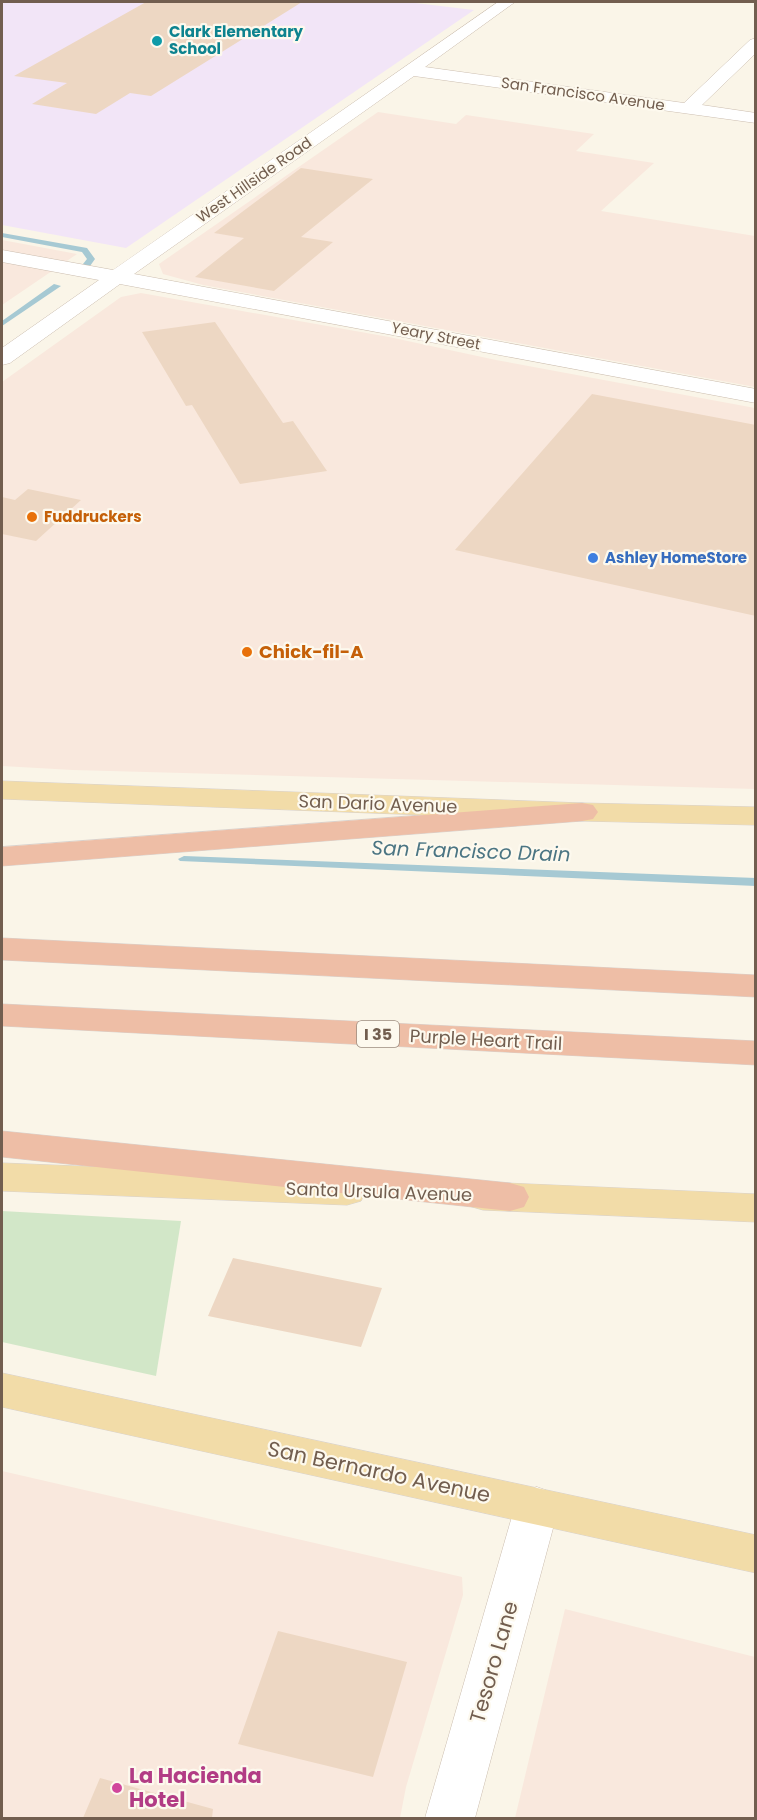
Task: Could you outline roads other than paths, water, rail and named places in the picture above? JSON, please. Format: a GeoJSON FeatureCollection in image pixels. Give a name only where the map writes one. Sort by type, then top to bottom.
{"type":"FeatureCollection","features":[{"type":"Feature","properties":{"kind":"highway"},"geometry":{"type":"LineString","coordinates":[[2,857],[582,812]]}},
{"type":"Feature","properties":{"kind":"highway"},"geometry":{"type":"LineString","coordinates":[[2,949],[756,986]]}},
{"type":"Feature","properties":{"kind":"highway","name":"Purple Heart Trail"},"geometry":{"type":"LineString","coordinates":[[2,1015],[756,1053]]}},
{"type":"Feature","properties":{"kind":"highway"},"geometry":{"type":"LineString","coordinates":[[2,1144],[510,1197]]}},
{"type":"Feature","properties":{"kind":"main road","name":"San Dario Avenue"},"geometry":{"type":"LineString","coordinates":[[2,790],[582,812],[756,816]]}},
{"type":"Feature","properties":{"kind":"main road","name":"Santa Ursula Avenue"},"geometry":{"type":"LineString","coordinates":[[2,1178],[756,1208]]}},
{"type":"Feature","properties":{"kind":"main road","name":"San Bernardo Avenue"},"geometry":{"type":"LineString","coordinates":[[2,1390],[756,1554]]}},
{"type":"Feature","properties":{"kind":"street","name":"West Hillside Road"},"geometry":{"type":"LineString","coordinates":[[2,358],[507,2]]}},
{"type":"Feature","properties":{"kind":"street"},"geometry":{"type":"LineString","coordinates":[[689,108],[756,43]]}},
{"type":"Feature","properties":{"kind":"street","name":"San Francisco Avenue"},"geometry":{"type":"LineString","coordinates":[[410,70],[756,118]]}},
{"type":"Feature","properties":{"kind":"street","name":"Yeary Street"},"geometry":{"type":"LineString","coordinates":[[2,256],[756,396]]}},
{"type":"Feature","properties":{"kind":"street","name":"Tesoro Lane"},"geometry":{"type":"LineString","coordinates":[[450,1818],[537,1506]]}},
{"type":"Feature","properties":{"kind":"waterway"},"geometry":{"type":"LineString","coordinates":[[2,235],[84,250],[91,259],[87,264]]}},
{"type":"Feature","properties":{"kind":"waterway"},"geometry":{"type":"LineString","coordinates":[[2,324],[57,286]]}},
{"type":"Feature","properties":{"kind":"waterway","name":"San Francisco Drain"},"geometry":{"type":"LineString","coordinates":[[184,859],[756,882]]}},
{"type":"Feature","properties":{"kind":"place","name":"Clark Elementary School"},"geometry":{"type":"Point","coordinates":[157,41]}},
{"type":"Feature","properties":{"kind":"place","name":"Fuddruckers"},"geometry":{"type":"Point","coordinates":[32,517]}},
{"type":"Feature","properties":{"kind":"place","name":"Ashley HomeStore"},"geometry":{"type":"Point","coordinates":[593,558]}},
{"type":"Feature","properties":{"kind":"place","name":"Chick-fil-A"},"geometry":{"type":"Point","coordinates":[247,652]}},
{"type":"Feature","properties":{"kind":"place","name":"La Hacienda Hotel"},"geometry":{"type":"Point","coordinates":[117,1788]}}]}
